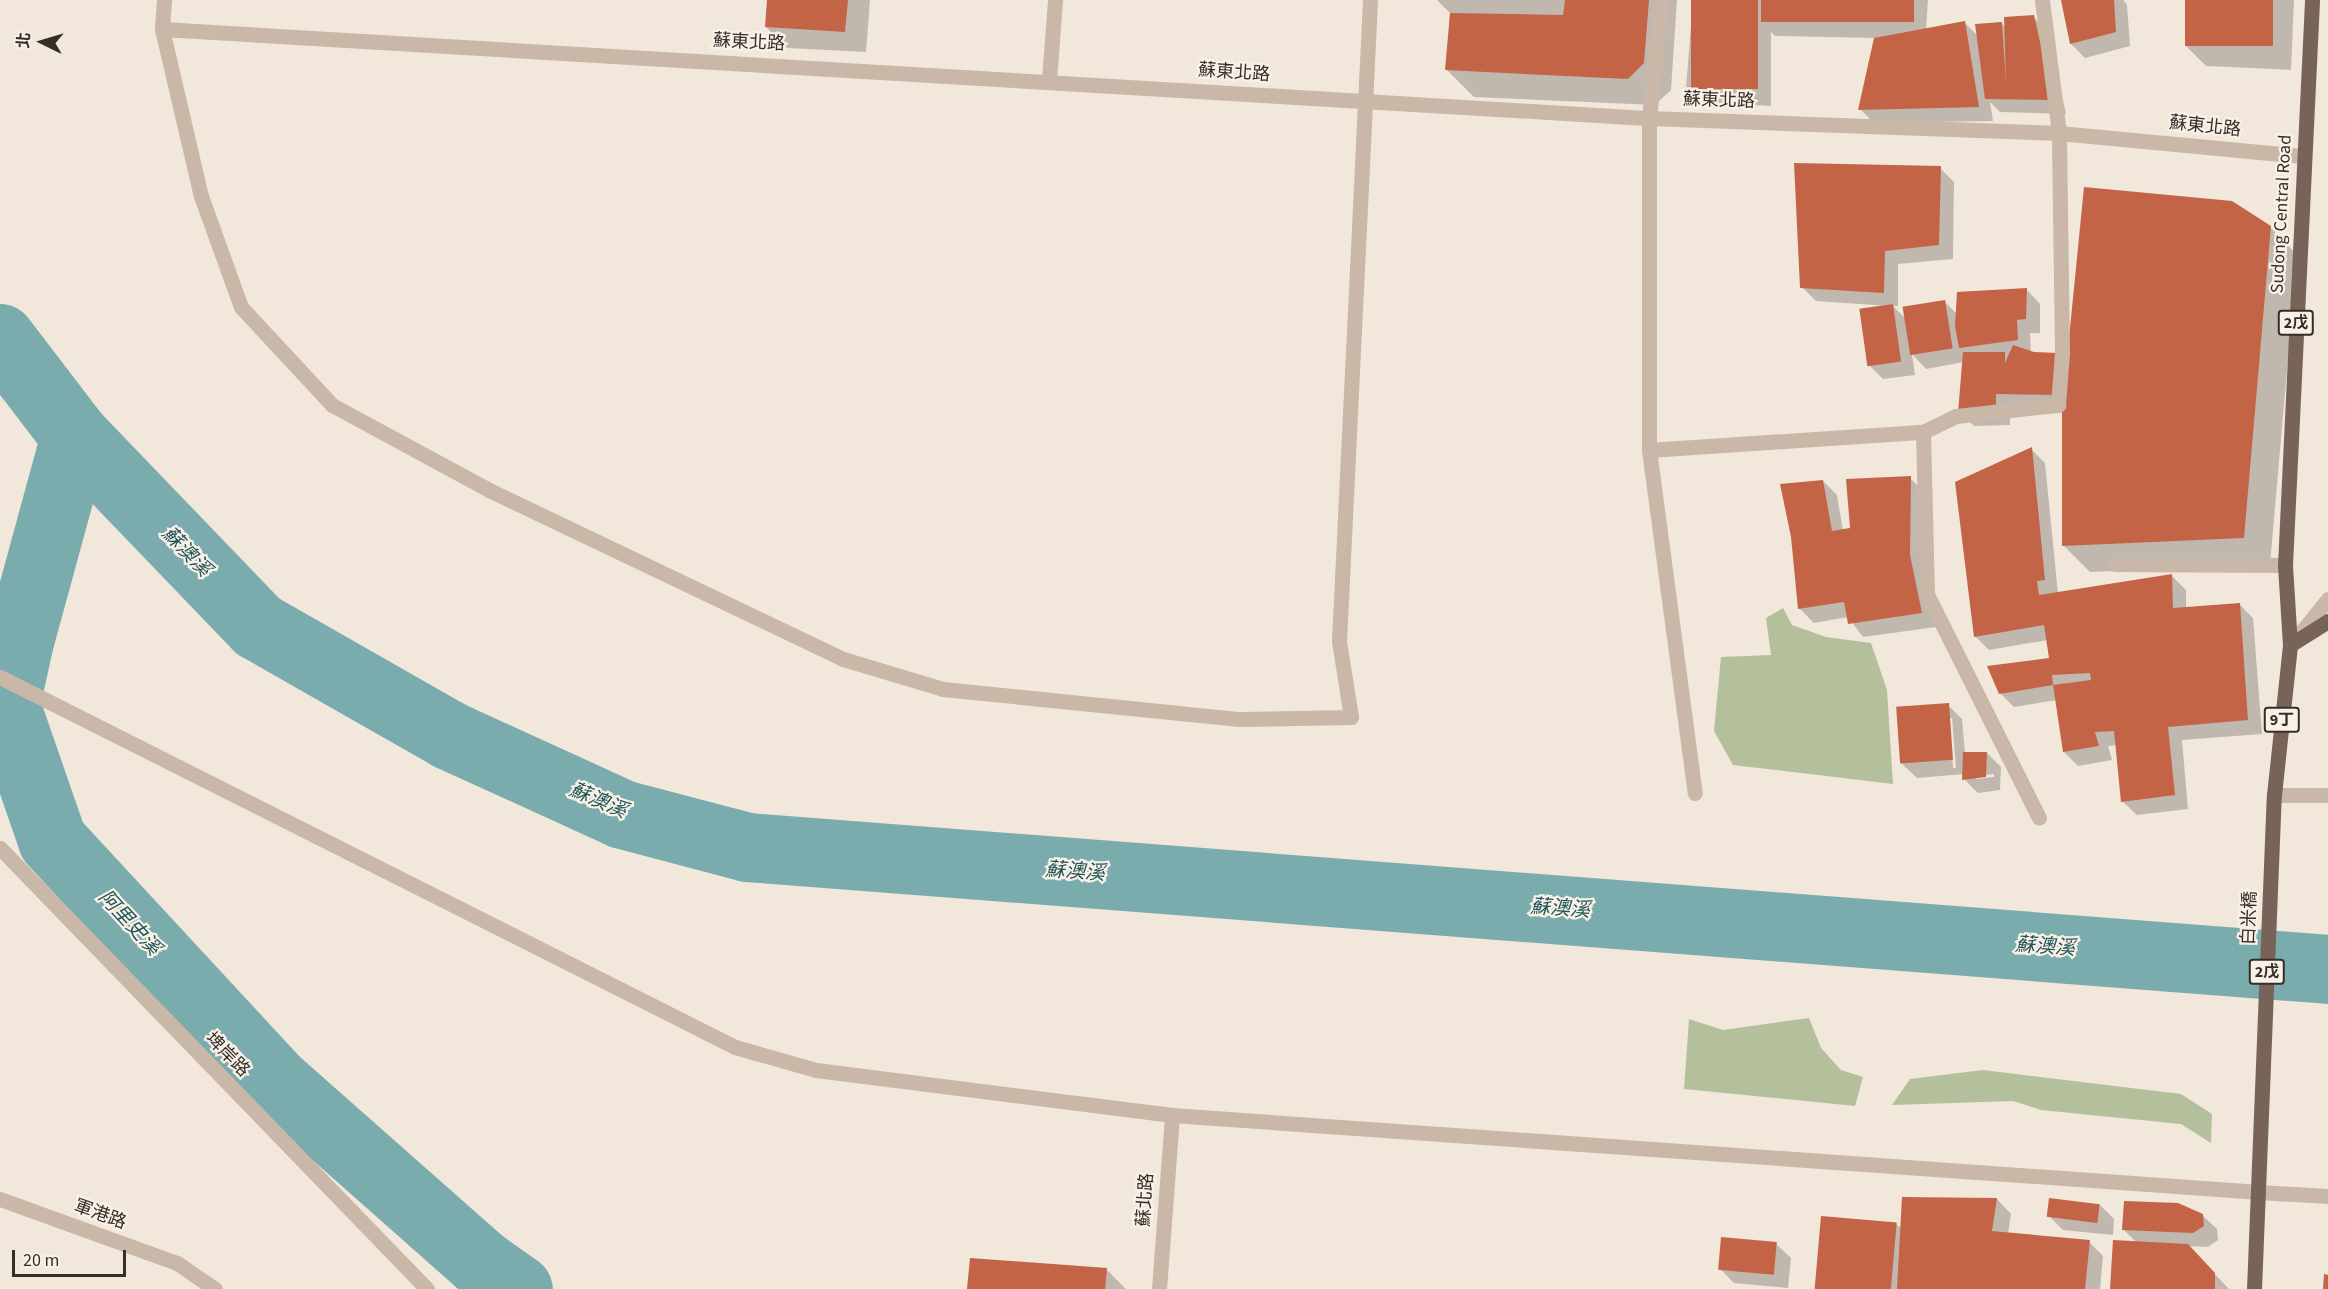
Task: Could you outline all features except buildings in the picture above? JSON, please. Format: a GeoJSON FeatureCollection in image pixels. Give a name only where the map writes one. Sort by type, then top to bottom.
{"type":"FeatureCollection","features":[{"type":"Feature","properties":{"kind":"main road","name":"Sudong Central Road"},"geometry":{"type":"LineString","coordinates":[[2290,645],[2285,565],[2312,0]]}},
{"type":"Feature","properties":{"kind":"main road"},"geometry":{"type":"LineString","coordinates":[[2290,645],[2328,621]]}},
{"type":"Feature","properties":{"kind":"main road","name":"9丁"},"geometry":{"type":"LineString","coordinates":[[2274,795],[2290,645]]}},
{"type":"Feature","properties":{"kind":"main road","name":"白米橋"},"geometry":{"type":"LineString","coordinates":[[2259,1192],[2274,795]]}},
{"type":"Feature","properties":{"kind":"main road","name":"2戊"},"geometry":{"type":"LineString","coordinates":[[2254,1289],[2259,1192]]}},
{"type":"Feature","properties":{"kind":"street"},"geometry":{"type":"LineString","coordinates":[[164,0],[162,29],[201,196],[240,307],[332,405],[491,491],[843,659],[942,689],[1239,719],[1351,717],[1339,641],[1370,0]]}},
{"type":"Feature","properties":{"kind":"street"},"geometry":{"type":"LineString","coordinates":[[1049,80],[1055,0]]}},
{"type":"Feature","properties":{"kind":"street"},"geometry":{"type":"LineString","coordinates":[[1661,0],[1649,118],[1649,450],[1695,793]]}},
{"type":"Feature","properties":{"kind":"street"},"geometry":{"type":"LineString","coordinates":[[1649,450],[1923,432],[1956,416],[2058,405],[2062,353],[2059,133],[2042,0]]}},
{"type":"Feature","properties":{"kind":"street","name":"蘇東北路"},"geometry":{"type":"LineString","coordinates":[[162,29],[1049,80],[1649,118],[2059,133],[2304,156]]}},
{"type":"Feature","properties":{"kind":"street"},"geometry":{"type":"LineString","coordinates":[[1923,432],[1927,594],[2039,818]]}},
{"type":"Feature","properties":{"kind":"street"},"geometry":{"type":"LineString","coordinates":[[2115,564],[2285,565]]}},
{"type":"Feature","properties":{"kind":"street"},"geometry":{"type":"LineString","coordinates":[[2290,645],[2328,599]]}},
{"type":"Feature","properties":{"kind":"street"},"geometry":{"type":"LineString","coordinates":[[0,676],[735,1047],[816,1070],[1172,1115],[2328,1196]]}},
{"type":"Feature","properties":{"kind":"street"},"geometry":{"type":"LineString","coordinates":[[2274,795],[2328,795]]}},
{"type":"Feature","properties":{"kind":"street","name":"埤岸路"},"geometry":{"type":"LineString","coordinates":[[0,848],[427,1289]]}},
{"type":"Feature","properties":{"kind":"street","name":"蘇北路"},"geometry":{"type":"LineString","coordinates":[[1159,1289],[1172,1115]]}},
{"type":"Feature","properties":{"kind":"street","name":"軍港路"},"geometry":{"type":"LineString","coordinates":[[0,1199],[177,1263],[215,1289]]}},
{"type":"Feature","properties":{"kind":"green space"},"geometry":{"type":"Polygon","coordinates":[[[1783,608],[1792,625],[1826,637],[1871,643],[1887,690],[1893,784],[1733,765],[1714,731],[1721,657],[1771,655],[1766,618],[1783,608]]]}},
{"type":"Feature","properties":{"kind":"green space"},"geometry":{"type":"Polygon","coordinates":[[[1809,1018],[1821,1048],[1841,1070],[1863,1077],[1855,1106],[1684,1089],[1689,1019],[1723,1030],[1809,1018]]]}},
{"type":"Feature","properties":{"kind":"green space"},"geometry":{"type":"Polygon","coordinates":[[[1983,1070],[2181,1094],[2212,1114],[2211,1143],[2181,1124],[2041,1110],[2013,1101],[1892,1105],[1910,1079],[1983,1070]]]}},
{"type":"Feature","properties":{"kind":"waterway","name":"蘇澳溪"},"geometry":{"type":"LineString","coordinates":[[0,338],[75,436],[258,626],[449,735],[622,814],[747,847],[2328,969]]}},
{"type":"Feature","properties":{"kind":"waterway","name":"阿里史溪"},"geometry":{"type":"LineString","coordinates":[[75,436],[18,645],[5,704],[52,840],[273,1079],[481,1263],[518,1289]]}}]}
